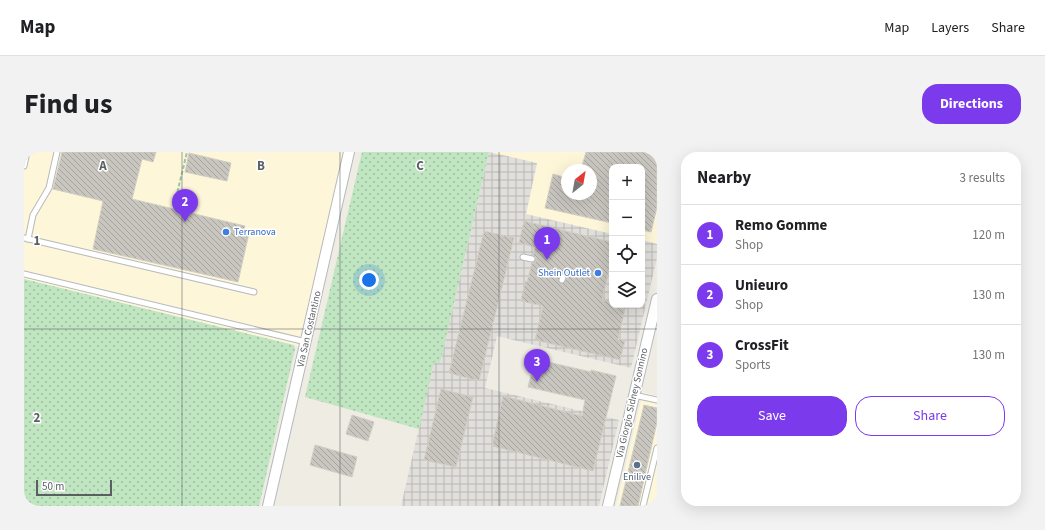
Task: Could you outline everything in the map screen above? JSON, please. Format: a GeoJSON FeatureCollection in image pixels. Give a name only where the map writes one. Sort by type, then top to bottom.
{"type":"FeatureCollection","features":[{"type":"Feature","properties":{"kind":"street","name":"Via San Costantino"},"geometry":{"type":"LineString","coordinates":[[268,506],[349,152]]}},
{"type":"Feature","properties":{"kind":"street","name":"Via Giorgio Sidney Sonnino"},"geometry":{"type":"LineString","coordinates":[[608,506],[657,299]]}},
{"type":"Feature","properties":{"kind":"lane"},"geometry":{"type":"LineString","coordinates":[[24,166],[27,152]]}},
{"type":"Feature","properties":{"kind":"lane"},"geometry":{"type":"LineString","coordinates":[[56,152],[48,188],[33,215],[26,238],[254,292]]}},
{"type":"Feature","properties":{"kind":"lane"},"geometry":{"type":"LineString","coordinates":[[523,257],[532,259]]}},
{"type":"Feature","properties":{"kind":"lane"},"geometry":{"type":"LineString","coordinates":[[24,274],[306,342]]}},
{"type":"Feature","properties":{"kind":"lane"},"geometry":{"type":"LineString","coordinates":[[634,394],[657,400]]}},
{"type":"Feature","properties":{"kind":"lane"},"geometry":{"type":"LineString","coordinates":[[643,506],[657,448]]}},
{"type":"Feature","properties":{"kind":"path"},"geometry":{"type":"LineString","coordinates":[[176,198],[187,152]]}},
{"type":"Feature","properties":{"kind":"shaded area"},"geometry":{"type":"Polygon","coordinates":[[[24,152],[349,152],[305,348],[24,279],[24,152]]]}},
{"type":"Feature","properties":{"kind":"shaded area"},"geometry":{"type":"Polygon","coordinates":[[[489,152],[537,163],[526,214],[609,233],[609,308],[645,308],[645,241],[657,244],[657,258],[631,368],[497,336],[485,388],[619,420],[599,506],[401,506],[434,362],[440,363],[489,152]]]}},
{"type":"Feature","properties":{"kind":"shaded area"},"geometry":{"type":"Polygon","coordinates":[[[490,152],[657,152],[657,244],[645,241],[645,164],[609,164],[609,233],[526,214],[537,164],[490,152]]]}},
{"type":"Feature","properties":{"kind":"shaded area"},"geometry":{"type":"Polygon","coordinates":[[[643,392],[657,396],[657,495],[654,506],[616,506],[643,392]]]}},
{"type":"Feature","properties":{"kind":"green space"},"geometry":{"type":"Polygon","coordinates":[[[362,152],[489,152],[440,363],[434,362],[419,429],[305,397],[362,152]]]}},
{"type":"Feature","properties":{"kind":"green space"},"geometry":{"type":"Polygon","coordinates":[[[24,279],[294,345],[295,349],[259,506],[24,506],[24,279]]]}},
{"type":"Feature","properties":{"kind":"building"},"geometry":{"type":"Polygon","coordinates":[[[62,152],[156,152],[153,162],[142,159],[132,199],[245,226],[244,232],[249,233],[238,282],[93,249],[103,201],[53,189],[62,152]]]}},
{"type":"Feature","properties":{"kind":"building"},"geometry":{"type":"Polygon","coordinates":[[[586,152],[657,152],[657,207],[651,232],[645,231],[645,164],[609,164],[609,222],[545,208],[553,174],[561,176],[561,200],[597,200],[597,164],[583,164],[586,152]]]}},
{"type":"Feature","properties":{"kind":"building"},"geometry":{"type":"Polygon","coordinates":[[[189,153],[231,163],[227,181],[185,172],[189,153]]]}},
{"type":"Feature","properties":{"kind":"building"},"geometry":{"type":"Polygon","coordinates":[[[524,221],[609,241],[609,270],[602,300],[609,301],[609,308],[625,308],[618,339],[625,341],[620,360],[535,340],[543,306],[521,301],[525,281],[527,282],[532,263],[535,262],[536,259],[533,255],[535,247],[519,243],[524,221]]]}},
{"type":"Feature","properties":{"kind":"building"},"geometry":{"type":"Polygon","coordinates":[[[484,231],[514,238],[479,381],[449,373],[484,231]]]}},
{"type":"Feature","properties":{"kind":"building"},"geometry":{"type":"Polygon","coordinates":[[[535,359],[591,372],[591,370],[616,376],[593,471],[492,446],[503,396],[582,416],[585,400],[528,387],[535,359]]]}},
{"type":"Feature","properties":{"kind":"building"},"geometry":{"type":"Polygon","coordinates":[[[441,389],[473,397],[456,467],[424,460],[441,389]]]}},
{"type":"Feature","properties":{"kind":"building"},"geometry":{"type":"Polygon","coordinates":[[[644,405],[657,408],[657,422],[638,506],[620,506],[644,405]]]}},
{"type":"Feature","properties":{"kind":"building"},"geometry":{"type":"Polygon","coordinates":[[[352,415],[374,422],[368,441],[346,434],[352,415]]]}},
{"type":"Feature","properties":{"kind":"building"},"geometry":{"type":"Polygon","coordinates":[[[315,445],[357,457],[352,477],[310,465],[315,445]]]}},
{"type":"Feature","properties":{"kind":"place","name":"Unieuro"},"geometry":{"type":"Point","coordinates":[185,222]}},
{"type":"Feature","properties":{"kind":"place","name":"Terranova"},"geometry":{"type":"Point","coordinates":[226,232]}},
{"type":"Feature","properties":{"kind":"place","name":"Remo Gomme"},"geometry":{"type":"Point","coordinates":[547,260]}},
{"type":"Feature","properties":{"kind":"place","name":"Shein Outlet"},"geometry":{"type":"Point","coordinates":[598,273]}},
{"type":"Feature","properties":{"kind":"place","name":"CrossFit"},"geometry":{"type":"Point","coordinates":[537,382]}},
{"type":"Feature","properties":{"kind":"place","name":"Enilive"},"geometry":{"type":"Point","coordinates":[637,465]}}]}
